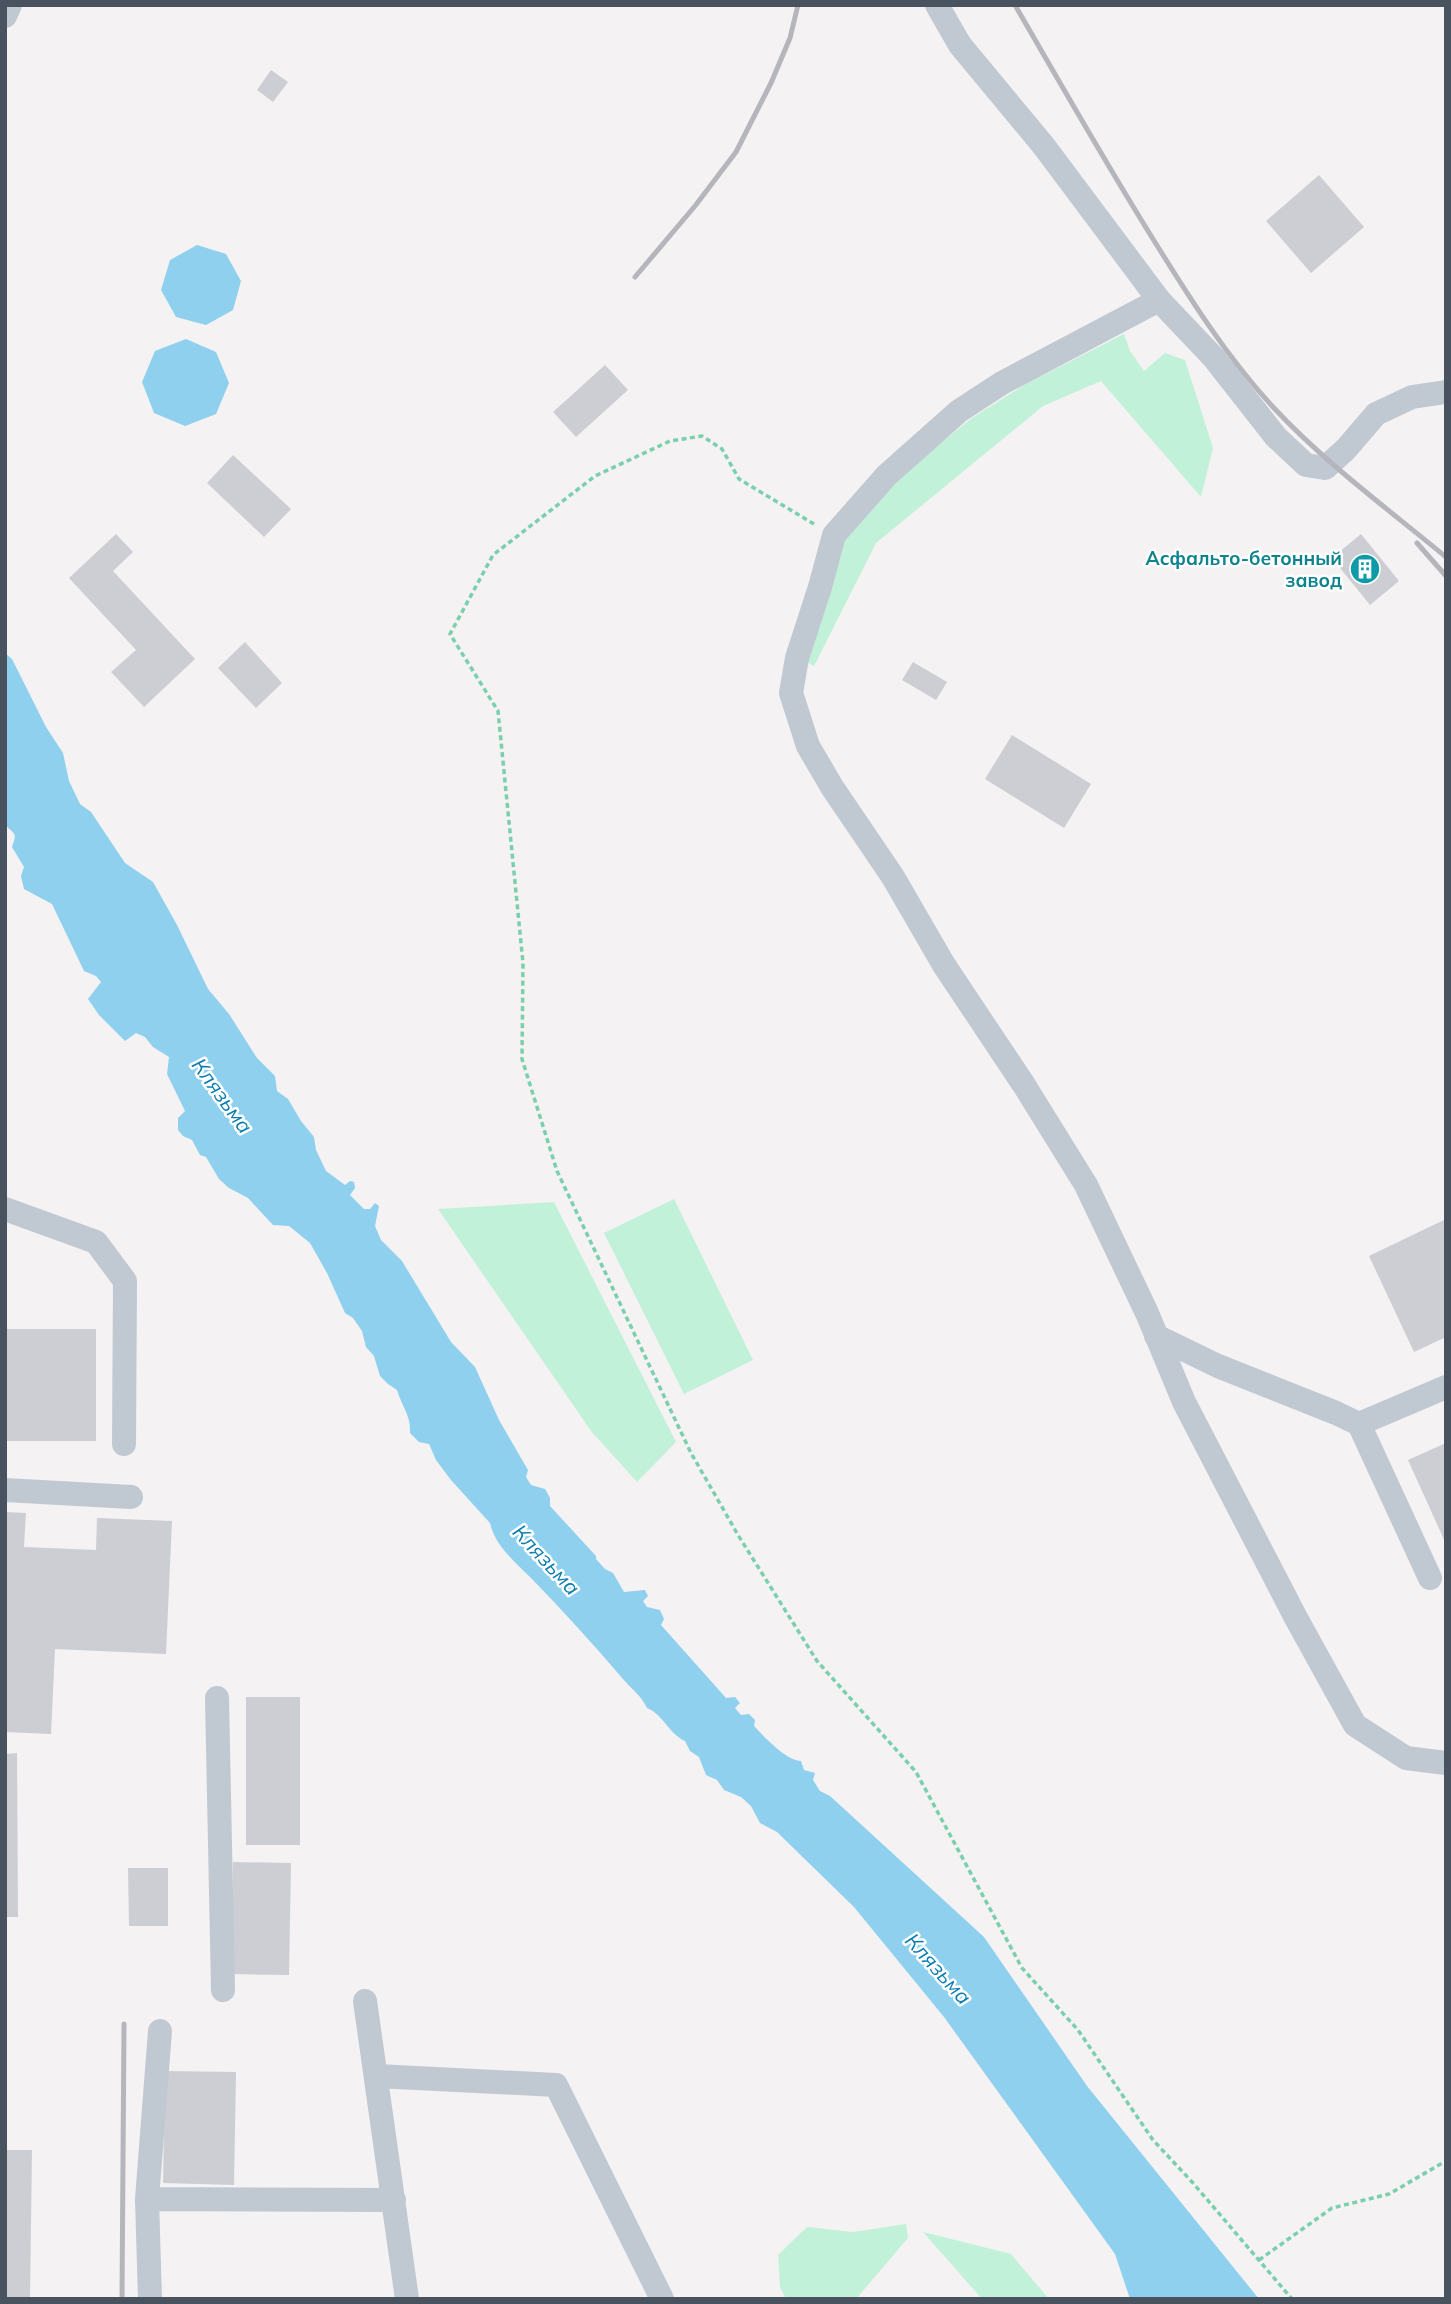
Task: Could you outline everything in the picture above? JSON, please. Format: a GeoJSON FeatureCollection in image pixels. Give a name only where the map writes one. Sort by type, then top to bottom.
{"type":"FeatureCollection","features":[{"type":"Feature","properties":{"kind":"street"},"geometry":{"type":"LineString","coordinates":[[5,16],[10,5]]}},
{"type":"Feature","properties":{"kind":"street"},"geometry":{"type":"LineString","coordinates":[[937,5],[960,44],[1042,145],[1159,300],[1214,358],[1276,437],[1306,465],[1325,468],[1346,449],[1376,414],[1412,397],[1446,392]]}},
{"type":"Feature","properties":{"kind":"street"},"geometry":{"type":"LineString","coordinates":[[1159,300],[1002,383],[959,411],[924,428],[834,535],[797,658],[790,693],[808,746],[893,877],[944,965],[1024,1085],[1086,1185],[1113,1212],[1156,1336],[1184,1402],[1355,1725],[1406,1758],[1446,1763]]}},
{"type":"Feature","properties":{"kind":"street"},"geometry":{"type":"LineString","coordinates":[[5,1209],[96,1242],[125,1281],[124,1444]]}},
{"type":"Feature","properties":{"kind":"street"},"geometry":{"type":"LineString","coordinates":[[1156,1336],[1219,1366],[1359,1424],[1430,1578]]}},
{"type":"Feature","properties":{"kind":"street"},"geometry":{"type":"LineString","coordinates":[[1359,1424],[1446,1387]]}},
{"type":"Feature","properties":{"kind":"street"},"geometry":{"type":"LineString","coordinates":[[5,1490],[131,1497]]}},
{"type":"Feature","properties":{"kind":"street"},"geometry":{"type":"LineString","coordinates":[[217,1698],[223,1990]]}},
{"type":"Feature","properties":{"kind":"street"},"geometry":{"type":"LineString","coordinates":[[365,2001],[407,2299]]}},
{"type":"Feature","properties":{"kind":"street"},"geometry":{"type":"LineString","coordinates":[[150,2299],[147,2199],[160,2031]]}},
{"type":"Feature","properties":{"kind":"street"},"geometry":{"type":"LineString","coordinates":[[377,2076],[556,2085],[662,2299]]}},
{"type":"Feature","properties":{"kind":"street"},"geometry":{"type":"LineString","coordinates":[[147,2199],[394,2200]]}},
{"type":"Feature","properties":{"kind":"path"},"geometry":{"type":"LineString","coordinates":[[834,535],[738,479],[722,449],[702,436],[670,441],[595,476],[493,555],[450,634],[498,711],[523,964],[522,1059],[557,1171],[691,1453],[738,1535],[817,1661],[916,1772],[1022,1968],[1078,2030],[1153,2140],[1292,2299]]}},
{"type":"Feature","properties":{"kind":"path"},"geometry":{"type":"LineString","coordinates":[[1259,2260],[1332,2208],[1389,2194],[1446,2161]]}},
{"type":"Feature","properties":{"kind":"green space"},"geometry":{"type":"Polygon","coordinates":[[[1124,334],[1130,351],[1144,371],[1165,353],[1185,360],[1213,448],[1201,497],[1101,381],[1043,406],[876,543],[814,666],[805,661],[842,538],[887,486],[972,418],[1026,384],[1124,334]]]}},
{"type":"Feature","properties":{"kind":"green space"},"geometry":{"type":"Polygon","coordinates":[[[674,1199],[753,1360],[684,1394],[604,1233],[674,1199]]]}},
{"type":"Feature","properties":{"kind":"green space"},"geometry":{"type":"Polygon","coordinates":[[[554,1202],[676,1442],[637,1482],[591,1431],[438,1209],[554,1202]]]}},
{"type":"Feature","properties":{"kind":"green space"},"geometry":{"type":"Polygon","coordinates":[[[906,2224],[908,2238],[856,2299],[786,2299],[780,2287],[778,2255],[807,2227],[853,2232],[906,2224]]]}},
{"type":"Feature","properties":{"kind":"green space"},"geometry":{"type":"Polygon","coordinates":[[[923,2232],[1011,2254],[1049,2299],[982,2299],[923,2232]]]}},
{"type":"Feature","properties":{"kind":"water"},"geometry":{"type":"Polygon","coordinates":[[[197,245],[226,254],[241,281],[233,310],[206,325],[176,317],[161,290],[170,260],[197,245]]]}},
{"type":"Feature","properties":{"kind":"water"},"geometry":{"type":"Polygon","coordinates":[[[186,339],[216,352],[229,383],[216,414],[185,426],[154,413],[142,382],[155,351],[186,339]]]}},
{"type":"Feature","properties":{"kind":"water","name":"Клязьма"},"geometry":{"type":"Polygon","coordinates":[[[5,653],[12,659],[46,727],[63,753],[69,781],[80,804],[91,812],[125,863],[153,882],[208,989],[229,1014],[257,1058],[275,1076],[277,1091],[288,1099],[314,1137],[316,1150],[326,1171],[345,1185],[350,1181],[354,1182],[355,1188],[350,1195],[364,1209],[370,1209],[375,1203],[379,1206],[375,1226],[381,1240],[402,1261],[451,1342],[475,1367],[499,1420],[528,1470],[526,1477],[531,1485],[545,1489],[550,1498],[550,1506],[605,1569],[613,1573],[624,1592],[645,1590],[648,1596],[643,1601],[647,1607],[660,1610],[664,1619],[661,1625],[726,1698],[735,1697],[740,1703],[735,1708],[741,1715],[749,1714],[755,1720],[754,1726],[770,1742],[789,1757],[801,1761],[804,1770],[815,1773],[813,1780],[820,1791],[830,1796],[984,1937],[1087,2086],[1259,2299],[1130,2299],[1115,2254],[944,2017],[854,1907],[777,1832],[760,1823],[751,1806],[741,1797],[724,1790],[717,1780],[706,1775],[699,1757],[690,1751],[685,1741],[647,1708],[578,1628],[507,1554],[490,1523],[451,1480],[436,1460],[429,1444],[419,1442],[410,1433],[408,1416],[397,1390],[380,1376],[374,1356],[366,1347],[362,1331],[353,1318],[345,1313],[310,1243],[289,1226],[273,1225],[248,1198],[229,1188],[219,1179],[206,1157],[200,1155],[192,1140],[178,1130],[178,1118],[185,1111],[167,1074],[169,1057],[136,1033],[125,1041],[99,1015],[88,999],[101,982],[96,976],[84,971],[52,904],[24,889],[21,876],[24,867],[12,847],[15,835],[5,824],[5,653]]]}},
{"type":"Feature","properties":{"kind":"building"},"geometry":{"type":"Polygon","coordinates":[[[271,70],[288,82],[273,102],[257,90],[271,70]]]}},
{"type":"Feature","properties":{"kind":"building"},"geometry":{"type":"Polygon","coordinates":[[[1319,175],[1364,227],[1311,273],[1266,221],[1319,175]]]}},
{"type":"Feature","properties":{"kind":"building"},"geometry":{"type":"Polygon","coordinates":[[[605,365],[628,390],[576,437],[553,412],[605,365]]]}},
{"type":"Feature","properties":{"kind":"building"},"geometry":{"type":"Polygon","coordinates":[[[233,455],[291,509],[264,537],[207,483],[233,455]]]}},
{"type":"Feature","properties":{"kind":"building"},"geometry":{"type":"Polygon","coordinates":[[[116,534],[133,552],[113,571],[195,659],[144,707],[111,672],[136,650],[69,578],[116,534]]]}},
{"type":"Feature","properties":{"kind":"building","name":"Асфальто-бетонный завод"},"geometry":{"type":"Polygon","coordinates":[[[1361,534],[1399,581],[1370,605],[1332,558],[1361,534]]]}},
{"type":"Feature","properties":{"kind":"building"},"geometry":{"type":"Polygon","coordinates":[[[245,642],[282,683],[256,708],[218,668],[245,642]]]}},
{"type":"Feature","properties":{"kind":"building"},"geometry":{"type":"Polygon","coordinates":[[[913,662],[947,682],[936,700],[902,680],[913,662]]]}},
{"type":"Feature","properties":{"kind":"building"},"geometry":{"type":"Polygon","coordinates":[[[1012,735],[1091,784],[1064,828],[985,779],[1012,735]]]}},
{"type":"Feature","properties":{"kind":"building"},"geometry":{"type":"Polygon","coordinates":[[[1446,1219],[1446,1337],[1414,1352],[1369,1256],[1446,1219]]]}},
{"type":"Feature","properties":{"kind":"building"},"geometry":{"type":"Polygon","coordinates":[[[5,1329],[96,1329],[96,1441],[5,1441],[5,1329]]]}},
{"type":"Feature","properties":{"kind":"building"},"geometry":{"type":"Polygon","coordinates":[[[1446,1443],[1446,1544],[1408,1460],[1446,1443]]]}},
{"type":"Feature","properties":{"kind":"building"},"geometry":{"type":"Polygon","coordinates":[[[5,1512],[26,1513],[24,1547],[96,1550],[97,1518],[172,1521],[166,1654],[55,1649],[51,1734],[5,1732],[5,1512]]]}},
{"type":"Feature","properties":{"kind":"building"},"geometry":{"type":"Polygon","coordinates":[[[246,1697],[300,1697],[300,1845],[246,1845],[246,1697]]]}},
{"type":"Feature","properties":{"kind":"building"},"geometry":{"type":"Polygon","coordinates":[[[17,1753],[18,1917],[5,1917],[5,1754],[17,1753]]]}},
{"type":"Feature","properties":{"kind":"building"},"geometry":{"type":"Polygon","coordinates":[[[233,1862],[291,1863],[289,1975],[231,1974],[233,1862]]]}},
{"type":"Feature","properties":{"kind":"building"},"geometry":{"type":"Polygon","coordinates":[[[128,1868],[168,1868],[168,1926],[129,1926],[128,1868]]]}},
{"type":"Feature","properties":{"kind":"building"},"geometry":{"type":"Polygon","coordinates":[[[165,2071],[236,2072],[234,2185],[163,2183],[165,2071]]]}},
{"type":"Feature","properties":{"kind":"building"},"geometry":{"type":"Polygon","coordinates":[[[5,2150],[32,2150],[30,2299],[5,2299],[5,2150]]]}},
{"type":"Feature","properties":{"kind":"railway"},"geometry":{"type":"LineString","coordinates":[[635,277],[736,152],[790,38],[798,5]]}},
{"type":"Feature","properties":{"kind":"railway"},"geometry":{"type":"LineString","coordinates":[[1015,5],[1153,239],[1194,304],[1239,367],[1293,428],[1357,485],[1446,557]]}},
{"type":"Feature","properties":{"kind":"railway"},"geometry":{"type":"LineString","coordinates":[[1417,543],[1446,576]]}},
{"type":"Feature","properties":{"kind":"railway"},"geometry":{"type":"LineString","coordinates":[[122,2299],[124,2024]]}},
{"type":"Feature","properties":{"kind":"place","name":"Асфальто-бетонный завод"},"geometry":{"type":"Point","coordinates":[1365,569]}}]}
